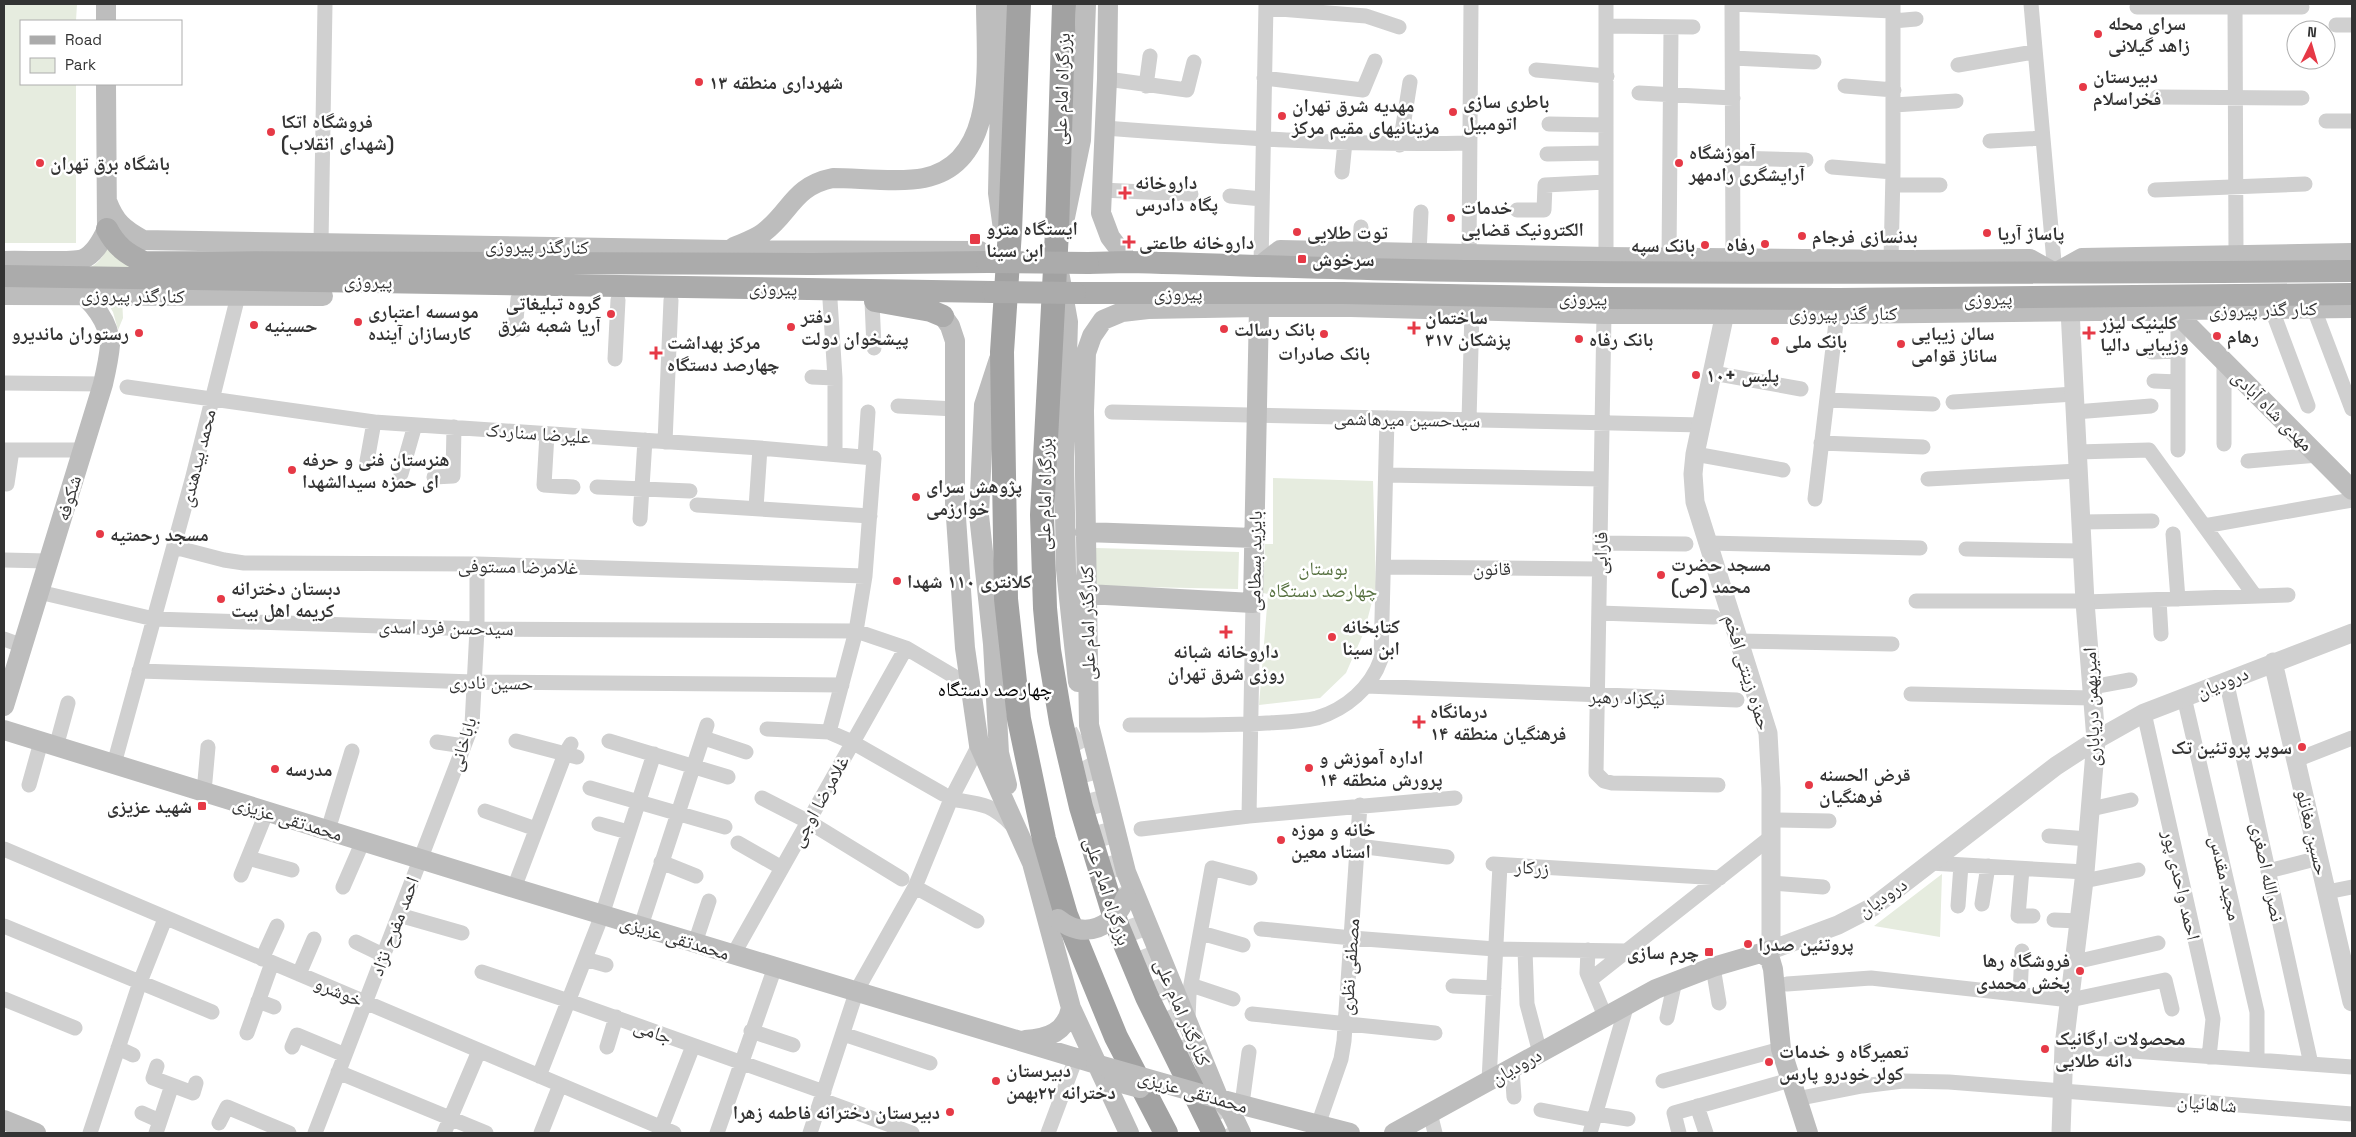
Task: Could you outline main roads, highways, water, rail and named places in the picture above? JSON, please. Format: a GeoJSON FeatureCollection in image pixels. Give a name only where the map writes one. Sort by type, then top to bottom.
{"type":"FeatureCollection","features":[{"type":"Feature","properties":{"kind":"highway","name":"بزرگراه امام علی"},"geometry":{"type":"LineString","coordinates":[[1019,4],[994,257],[1002,352],[1006,599],[1019,719],[1044,839],[1066,915],[1116,1037],[1166,1133]]}},
{"type":"Feature","properties":{"kind":"highway","name":"بزرگراه امام علی"},"geometry":{"type":"LineString","coordinates":[[1064,4],[1042,515],[1046,616],[1061,722],[1081,807],[1116,925],[1146,997],[1214,1133]]}},
{"type":"Feature","properties":{"kind":"main road"},"geometry":{"type":"LineString","coordinates":[[106,4],[106,20]]}},
{"type":"Feature","properties":{"kind":"main road"},"geometry":{"type":"LineString","coordinates":[[729,250],[763,233],[803,190],[820,181],[833,178],[924,179],[942,173],[956,164],[976,135],[982,120],[986,74],[986,4]]}},
{"type":"Feature","properties":{"kind":"main road"},"geometry":{"type":"LineString","coordinates":[[1002,4],[998,193],[994,257],[1087,259]]}},
{"type":"Feature","properties":{"kind":"main road"},"geometry":{"type":"LineString","coordinates":[[1046,293],[1042,279],[1054,256],[1072,193],[1081,140],[1086,4]]}},
{"type":"Feature","properties":{"kind":"main road"},"geometry":{"type":"LineString","coordinates":[[1108,4],[1101,214],[1110,236],[1128,262]]}},
{"type":"Feature","properties":{"kind":"main road"},"geometry":{"type":"LineString","coordinates":[[4,261],[82,260],[93,252],[101,242],[107,229],[106,85]]}},
{"type":"Feature","properties":{"kind":"main road","name":"کنارگذر پیروزی"},"geometry":{"type":"LineString","coordinates":[[107,201],[113,217],[126,231],[143,240],[321,243],[684,256],[729,250],[994,257]]}},
{"type":"Feature","properties":{"kind":"main road","name":"پیروزی"},"geometry":{"type":"LineString","coordinates":[[107,229],[115,244],[128,255],[144,262],[521,282],[684,256],[874,264],[994,257],[1054,256],[1128,262],[1261,265],[1469,263],[1669,265],[2055,274],[2237,263]]}},
{"type":"Feature","properties":{"kind":"main road","name":"پیروزی"},"geometry":{"type":"LineString","coordinates":[[1261,265],[1280,250],[1419,253],[1469,263]]}},
{"type":"Feature","properties":{"kind":"main road"},"geometry":{"type":"LineString","coordinates":[[2237,263],[2352,253]]}},
{"type":"Feature","properties":{"kind":"main road","name":"پیروزی"},"geometry":{"type":"LineString","coordinates":[[2055,274],[2082,258],[2176,255],[2237,263],[2352,271]]}},
{"type":"Feature","properties":{"kind":"main road"},"geometry":{"type":"LineString","coordinates":[[1054,256],[1068,322],[1064,520],[1069,615],[1078,686],[1089,725]]}},
{"type":"Feature","properties":{"kind":"main road","name":"پیروزی"},"geometry":{"type":"LineString","coordinates":[[1733,266],[1891,260],[2030,259],[2055,274]]}},
{"type":"Feature","properties":{"kind":"main road","name":"پیروزی"},"geometry":{"type":"LineString","coordinates":[[4,276],[521,282],[899,291],[1076,293],[1342,302],[1605,298],[1839,299],[2352,294]]}},
{"type":"Feature","properties":{"kind":"main road"},"geometry":{"type":"LineString","coordinates":[[47,276],[73,287],[82,294]]}},
{"type":"Feature","properties":{"kind":"main road"},"geometry":{"type":"LineString","coordinates":[[238,296],[279,280],[323,296],[521,282],[618,300],[872,301],[931,311],[942,316]]}},
{"type":"Feature","properties":{"kind":"main road"},"geometry":{"type":"LineString","coordinates":[[899,291],[942,316],[950,326],[955,340],[956,522],[965,648],[979,745],[1032,863],[1071,1008],[1129,1133]]}},
{"type":"Feature","properties":{"kind":"main road","name":"شکوفه"},"geometry":{"type":"LineString","coordinates":[[4,706],[103,384],[110,343],[103,320],[82,294]]}},
{"type":"Feature","properties":{"kind":"main road","name":"کنارگذر پیروزی"},"geometry":{"type":"LineString","coordinates":[[4,295],[323,296]]}},
{"type":"Feature","properties":{"kind":"main road","name":"کنارگذر امام علی"},"geometry":{"type":"LineString","coordinates":[[1241,1133],[1230,1110],[1219,1099],[1126,872],[1089,725],[1084,411],[1086,353],[1092,336],[1103,320],[1122,312],[1148,309],[1259,307],[1342,302]]}},
{"type":"Feature","properties":{"kind":"main road","name":"کنار گذر پیروزی"},"geometry":{"type":"LineString","coordinates":[[1342,302],[1472,311],[1604,314],[1837,314],[2070,310],[2176,312],[2352,308]]}},
{"type":"Feature","properties":{"kind":"main road","name":"بایزید بسطامی"},"geometry":{"type":"LineString","coordinates":[[1087,594],[1253,603],[1259,307]]}},
{"type":"Feature","properties":{"kind":"main road","name":"مهدی شاه آبادی"},"geometry":{"type":"LineString","coordinates":[[2176,312],[2352,490]]}},
{"type":"Feature","properties":{"kind":"main road"},"geometry":{"type":"LineString","coordinates":[[1002,352],[984,405],[979,515],[993,644],[1000,753],[1014,822]]}},
{"type":"Feature","properties":{"kind":"main road"},"geometry":{"type":"LineString","coordinates":[[1085,532],[1254,538]]}},
{"type":"Feature","properties":{"kind":"main road","name":"محمدتقی عزیزی"},"geometry":{"type":"LineString","coordinates":[[4,730],[602,915],[857,990],[1096,1064],[1219,1099],[1350,1133]]}},
{"type":"Feature","properties":{"kind":"main road"},"geometry":{"type":"LineString","coordinates":[[1039,886],[1058,919],[1074,930],[1100,927],[1115,918],[1126,897],[1126,872]]}},
{"type":"Feature","properties":{"kind":"main road","name":"درودیان"},"geometry":{"type":"LineString","coordinates":[[1394,1133],[1627,1004],[1675,981],[1713,967],[1766,952],[1773,969],[1781,1048],[1808,1133]]}},
{"type":"Feature","properties":{"kind":"main road"},"geometry":{"type":"LineString","coordinates":[[1018,1040],[1037,1039],[1054,1034],[1067,1021],[1071,1008]]}},
{"type":"Feature","properties":{"kind":"main road"},"geometry":{"type":"LineString","coordinates":[[1109,1092],[1113,1083],[1118,1082],[1151,1091],[1167,1084]]}},
{"type":"Feature","properties":{"kind":"main road"},"geometry":{"type":"LineString","coordinates":[[1219,1099],[1221,1114],[1230,1133]]}},
{"type":"Feature","properties":{"kind":"main road"},"geometry":{"type":"LineString","coordinates":[[4,1120],[36,1133]]}},
{"type":"Feature","properties":{"kind":"tunnel"},"geometry":{"type":"LineString","coordinates":[[1067,732],[1088,771],[1110,856],[1172,1020],[1228,1133]]}},
{"type":"Feature","properties":{"kind":"place","name":"سرای محله زاهد گیلانی"},"geometry":{"type":"Point","coordinates":[2098,34]}},
{"type":"Feature","properties":{"kind":"place","name":"شهرداری منطقه ۱۳"},"geometry":{"type":"Point","coordinates":[699,82]}},
{"type":"Feature","properties":{"kind":"place","name":"دبیرستان فخراسلام"},"geometry":{"type":"Point","coordinates":[2083,87]}},
{"type":"Feature","properties":{"kind":"place","name":"باطری سازی اتومبیل"},"geometry":{"type":"Point","coordinates":[1453,112]}},
{"type":"Feature","properties":{"kind":"place","name":"مهدیه شرق تهران مزینانیهای مقیم مرکز"},"geometry":{"type":"Point","coordinates":[1282,116]}},
{"type":"Feature","properties":{"kind":"place","name":"فروشگاه اتکا (شهدای انقلاب)"},"geometry":{"type":"Point","coordinates":[271,132]}},
{"type":"Feature","properties":{"kind":"place","name":"باشگاه برق تهران"},"geometry":{"type":"Point","coordinates":[40,163]}},
{"type":"Feature","properties":{"kind":"place","name":"آموزشگاه آرایشگری رادمهر"},"geometry":{"type":"Point","coordinates":[1679,163]}},
{"type":"Feature","properties":{"kind":"place","name":"داروخانه پگاه دادرس"},"geometry":{"type":"Point","coordinates":[1125,193]}},
{"type":"Feature","properties":{"kind":"place","name":"خدمات الکترونیک قضایی"},"geometry":{"type":"Point","coordinates":[1451,218]}},
{"type":"Feature","properties":{"kind":"place","name":"توت طلایی"},"geometry":{"type":"Point","coordinates":[1297,232]}},
{"type":"Feature","properties":{"kind":"place","name":"پاساژ آریا"},"geometry":{"type":"Point","coordinates":[1987,233]}},
{"type":"Feature","properties":{"kind":"place","name":"بدنسازی فرجام"},"geometry":{"type":"Point","coordinates":[1802,236]}},
{"type":"Feature","properties":{"kind":"place","name":"ایستگاه مترو ابن سینا"},"geometry":{"type":"Point","coordinates":[975,239]}},
{"type":"Feature","properties":{"kind":"place","name":"داروخانه طاعتی"},"geometry":{"type":"Point","coordinates":[1129,242]}},
{"type":"Feature","properties":{"kind":"place","name":"رفاه"},"geometry":{"type":"Point","coordinates":[1765,244]}},
{"type":"Feature","properties":{"kind":"place","name":"بانک سپه"},"geometry":{"type":"Point","coordinates":[1705,245]}},
{"type":"Feature","properties":{"kind":"place","name":"سرخوش"},"geometry":{"type":"Point","coordinates":[1302,259]}},
{"type":"Feature","properties":{"kind":"place","name":"گروه تبلیغاتی آریا شعبه شرق"},"geometry":{"type":"Point","coordinates":[611,314]}},
{"type":"Feature","properties":{"kind":"place","name":"موسسه اعتباری کارسازان آینده"},"geometry":{"type":"Point","coordinates":[358,322]}},
{"type":"Feature","properties":{"kind":"place","name":"حسینیه"},"geometry":{"type":"Point","coordinates":[254,325]}},
{"type":"Feature","properties":{"kind":"place","name":"دفتر پیشخوان دولت"},"geometry":{"type":"Point","coordinates":[791,327]}},
{"type":"Feature","properties":{"kind":"place","name":"ساختمان پزشکان ۳۱۷"},"geometry":{"type":"Point","coordinates":[1414,328]}},
{"type":"Feature","properties":{"kind":"place","name":"بانک رسالت"},"geometry":{"type":"Point","coordinates":[1224,329]}},
{"type":"Feature","properties":{"kind":"place","name":"رستوران ماندیرو"},"geometry":{"type":"Point","coordinates":[139,333]}},
{"type":"Feature","properties":{"kind":"place","name":"کلینیک لیزر وزیبایی دالیا"},"geometry":{"type":"Point","coordinates":[2089,333]}},
{"type":"Feature","properties":{"kind":"place","name":"بانک صادرات"},"geometry":{"type":"Point","coordinates":[1324,334]}},
{"type":"Feature","properties":{"kind":"place","name":"رهام"},"geometry":{"type":"Point","coordinates":[2217,336]}},
{"type":"Feature","properties":{"kind":"place","name":"بانک رفاه"},"geometry":{"type":"Point","coordinates":[1579,339]}},
{"type":"Feature","properties":{"kind":"place","name":"بانک ملی"},"geometry":{"type":"Point","coordinates":[1775,341]}},
{"type":"Feature","properties":{"kind":"place","name":"سالن زیبایی ساناز قوامی"},"geometry":{"type":"Point","coordinates":[1901,344]}},
{"type":"Feature","properties":{"kind":"place","name":"مرکز بهداشت چهارصد دستگاه"},"geometry":{"type":"Point","coordinates":[656,353]}},
{"type":"Feature","properties":{"kind":"place","name":"پلیس +۱۰"},"geometry":{"type":"Point","coordinates":[1696,375]}},
{"type":"Feature","properties":{"kind":"place","name":"هنرستان فنی و حرفه ای حمزه سیدالشهدا"},"geometry":{"type":"Point","coordinates":[292,470]}},
{"type":"Feature","properties":{"kind":"place","name":"پژوهش سرای خوارزمی"},"geometry":{"type":"Point","coordinates":[916,497]}},
{"type":"Feature","properties":{"kind":"place","name":"مسجد رحمتیه"},"geometry":{"type":"Point","coordinates":[100,534]}},
{"type":"Feature","properties":{"kind":"place","name":"مسجد حضرت محمد (ص)"},"geometry":{"type":"Point","coordinates":[1661,575]}},
{"type":"Feature","properties":{"kind":"place","name":"کلانتری ۱۱۰ شهدا"},"geometry":{"type":"Point","coordinates":[897,581]}},
{"type":"Feature","properties":{"kind":"place","name":"دبستان دخترانه کریمه اهل بیت"},"geometry":{"type":"Point","coordinates":[221,599]}},
{"type":"Feature","properties":{"kind":"place","name":"داروخانه شبانه روزی شرق تهران"},"geometry":{"type":"Point","coordinates":[1226,632]}},
{"type":"Feature","properties":{"kind":"place","name":"کتابخانه ابن سینا"},"geometry":{"type":"Point","coordinates":[1332,637]}},
{"type":"Feature","properties":{"kind":"place","name":"درمانگاه فرهنگیان منطقه ۱۴"},"geometry":{"type":"Point","coordinates":[1419,722]}},
{"type":"Feature","properties":{"kind":"place","name":"سوپر پروتئین تک"},"geometry":{"type":"Point","coordinates":[2302,747]}},
{"type":"Feature","properties":{"kind":"place","name":"اداره آموزش و پرورش منطقه ۱۴"},"geometry":{"type":"Point","coordinates":[1309,768]}},
{"type":"Feature","properties":{"kind":"place","name":"مدرسه"},"geometry":{"type":"Point","coordinates":[275,769]}},
{"type":"Feature","properties":{"kind":"place","name":"قرض الحسنه فرهنگیان"},"geometry":{"type":"Point","coordinates":[1809,785]}},
{"type":"Feature","properties":{"kind":"place","name":"شهید عزیزی"},"geometry":{"type":"Point","coordinates":[202,806]}},
{"type":"Feature","properties":{"kind":"place","name":"خانه و موزه استاد معین"},"geometry":{"type":"Point","coordinates":[1281,840]}},
{"type":"Feature","properties":{"kind":"place","name":"پروتئین صدرا"},"geometry":{"type":"Point","coordinates":[1748,944]}},
{"type":"Feature","properties":{"kind":"place","name":"چرم سازی"},"geometry":{"type":"Point","coordinates":[1709,952]}},
{"type":"Feature","properties":{"kind":"place","name":"فروشگاه رها پخش محمدی"},"geometry":{"type":"Point","coordinates":[2080,971]}},
{"type":"Feature","properties":{"kind":"place","name":"محصولات ارگانیک دانه طلایی"},"geometry":{"type":"Point","coordinates":[2045,1049]}},
{"type":"Feature","properties":{"kind":"place","name":"تعمیرگاه و خدمات کولر خودرو پارس"},"geometry":{"type":"Point","coordinates":[1769,1062]}},
{"type":"Feature","properties":{"kind":"place","name":"دبیرستان دخترانه ۲۲بهمن"},"geometry":{"type":"Point","coordinates":[996,1081]}},
{"type":"Feature","properties":{"kind":"place","name":"دبیرستان دخترانه فاطمه زهرا"},"geometry":{"type":"Point","coordinates":[950,1112]}},
{"type":"Feature","properties":{"kind":"district","name":"چهارصد دستگاه"},"geometry":{"type":"Point","coordinates":[995,689]}},
{"type":"Feature","properties":{"kind":"park label","name":"بوستان چهارصد دستگاه"},"geometry":{"type":"Point","coordinates":[1323,579]}}]}
